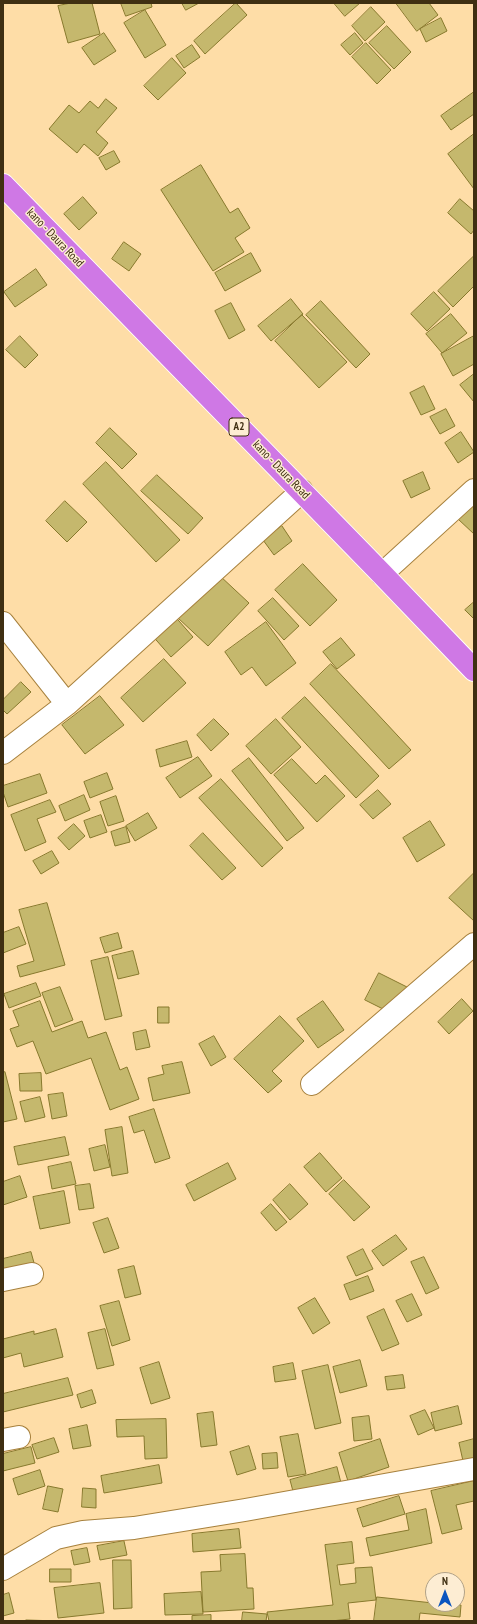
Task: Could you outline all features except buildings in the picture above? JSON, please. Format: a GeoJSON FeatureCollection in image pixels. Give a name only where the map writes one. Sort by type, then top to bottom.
{"type":"FeatureCollection","features":[{"type":"Feature","properties":{"kind":"highway","name":"kano - Daura Road"},"geometry":{"type":"LineString","coordinates":[[3,186],[302,491],[474,670]]}},
{"type":"Feature","properties":{"kind":"street"},"geometry":{"type":"LineString","coordinates":[[382,574],[474,490]]}},
{"type":"Feature","properties":{"kind":"street"},"geometry":{"type":"LineString","coordinates":[[3,753],[67,704],[302,491]]}},
{"type":"Feature","properties":{"kind":"street"},"geometry":{"type":"LineString","coordinates":[[3,623],[67,704]]}},
{"type":"Feature","properties":{"kind":"street"},"geometry":{"type":"LineString","coordinates":[[312,1084],[474,944]]}},
{"type":"Feature","properties":{"kind":"street"},"geometry":{"type":"LineString","coordinates":[[3,1280],[32,1274]]}},
{"type":"Feature","properties":{"kind":"street"},"geometry":{"type":"LineString","coordinates":[[3,1569],[56,1538],[83,1532],[134,1528],[223,1514],[474,1469]]}}]}
